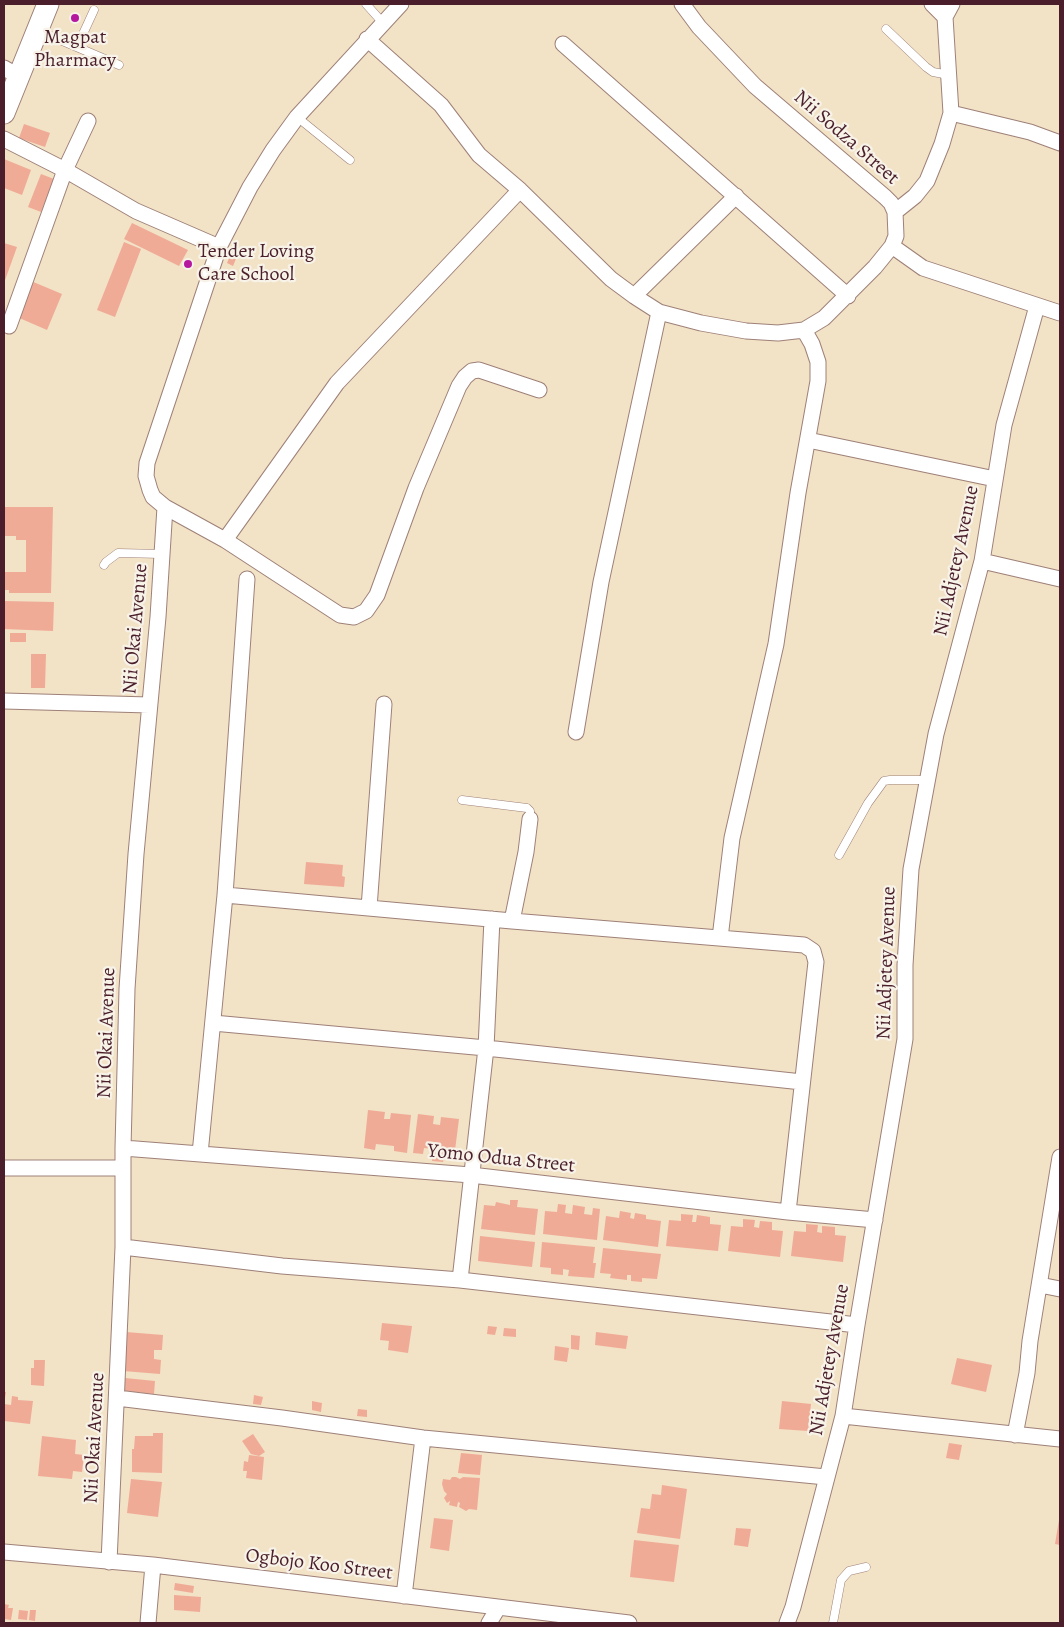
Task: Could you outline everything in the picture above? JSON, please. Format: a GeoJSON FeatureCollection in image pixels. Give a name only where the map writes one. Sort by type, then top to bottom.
{"type":"FeatureCollection","features":[{"type":"Feature","properties":{"kind":"street"},"geometry":{"type":"LineString","coordinates":[[4,113],[11,72],[37,30],[48,4]]}},
{"type":"Feature","properties":{"kind":"street"},"geometry":{"type":"LineString","coordinates":[[401,4],[297,117],[259,172],[219,247],[147,463],[146,476],[150,490],[153,496],[165,507],[225,540],[340,615],[354,617],[366,611],[377,595],[416,488],[459,386],[465,377],[472,371],[479,370],[539,390]]}},
{"type":"Feature","properties":{"kind":"street","name":"Nii Sodza Street"},"geometry":{"type":"LineString","coordinates":[[682,4],[699,26],[755,86],[891,203],[895,212],[896,236],[892,246]]}},
{"type":"Feature","properties":{"kind":"street"},"geometry":{"type":"LineString","coordinates":[[932,4],[945,17]]}},
{"type":"Feature","properties":{"kind":"street"},"geometry":{"type":"LineString","coordinates":[[895,212],[915,196],[927,181],[942,144],[951,113],[945,17],[952,4]]}},
{"type":"Feature","properties":{"kind":"street"},"geometry":{"type":"LineString","coordinates":[[367,39],[441,105],[479,155],[520,190],[611,279],[658,312],[701,323],[746,331],[778,333],[804,330],[824,318],[848,296],[892,246],[923,268],[1060,313]]}},
{"type":"Feature","properties":{"kind":"street"},"geometry":{"type":"LineString","coordinates":[[563,44],[848,296]]}},
{"type":"Feature","properties":{"kind":"street"},"geometry":{"type":"LineString","coordinates":[[951,113],[1030,132],[1060,143]]}},
{"type":"Feature","properties":{"kind":"street"},"geometry":{"type":"LineString","coordinates":[[9,326],[65,170],[88,121]]}},
{"type":"Feature","properties":{"kind":"street"},"geometry":{"type":"LineString","coordinates":[[4,139],[65,170],[136,211],[219,247]]}},
{"type":"Feature","properties":{"kind":"street"},"geometry":{"type":"LineString","coordinates":[[225,540],[337,383],[520,190]]}},
{"type":"Feature","properties":{"kind":"street"},"geometry":{"type":"LineString","coordinates":[[634,296],[736,196]]}},
{"type":"Feature","properties":{"kind":"street","name":"Nii Adjetey Avenue"},"geometry":{"type":"LineString","coordinates":[[787,1623],[794,1607],[843,1416],[905,1039],[905,965],[911,869],[927,780],[936,734],[982,561],[1004,425],[1037,306]]}},
{"type":"Feature","properties":{"kind":"street"},"geometry":{"type":"LineString","coordinates":[[576,732],[601,582],[658,312]]}},
{"type":"Feature","properties":{"kind":"street"},"geometry":{"type":"LineString","coordinates":[[720,938],[732,838],[776,644],[818,381],[818,362],[812,344],[804,330]]}},
{"type":"Feature","properties":{"kind":"street"},"geometry":{"type":"LineString","coordinates":[[808,440],[995,479]]}},
{"type":"Feature","properties":{"kind":"street","name":"Nii Okai Avenue"},"geometry":{"type":"LineString","coordinates":[[109,1562],[123,1247],[123,1148],[128,980],[136,854],[158,617],[165,507]]}},
{"type":"Feature","properties":{"kind":"street"},"geometry":{"type":"LineString","coordinates":[[982,561],[1060,579]]}},
{"type":"Feature","properties":{"kind":"street"},"geometry":{"type":"LineString","coordinates":[[200,1154],[225,895],[247,579]]}},
{"type":"Feature","properties":{"kind":"street"},"geometry":{"type":"LineString","coordinates":[[4,701],[149,705]]}},
{"type":"Feature","properties":{"kind":"street"},"geometry":{"type":"LineString","coordinates":[[370,908],[384,704]]}},
{"type":"Feature","properties":{"kind":"street"},"geometry":{"type":"LineString","coordinates":[[512,921],[526,852],[530,819]]}},
{"type":"Feature","properties":{"kind":"street"},"geometry":{"type":"LineString","coordinates":[[225,895],[804,945],[813,951],[816,962],[788,1212]]}},
{"type":"Feature","properties":{"kind":"street"},"geometry":{"type":"LineString","coordinates":[[460,1280],[486,1048],[492,919]]}},
{"type":"Feature","properties":{"kind":"street"},"geometry":{"type":"LineString","coordinates":[[213,1023],[486,1048],[802,1082]]}},
{"type":"Feature","properties":{"kind":"street","name":"Yomo Odua Street"},"geometry":{"type":"LineString","coordinates":[[123,1148],[471,1175],[788,1212],[875,1220]]}},
{"type":"Feature","properties":{"kind":"street"},"geometry":{"type":"LineString","coordinates":[[1015,1435],[1027,1373],[1030,1341],[1060,1157]]}},
{"type":"Feature","properties":{"kind":"street"},"geometry":{"type":"LineString","coordinates":[[4,1168],[123,1168]]}},
{"type":"Feature","properties":{"kind":"street"},"geometry":{"type":"LineString","coordinates":[[123,1247],[282,1266],[460,1280],[857,1325]]}},
{"type":"Feature","properties":{"kind":"street"},"geometry":{"type":"LineString","coordinates":[[1040,1285],[1060,1289]]}},
{"type":"Feature","properties":{"kind":"street"},"geometry":{"type":"LineString","coordinates":[[117,1398],[282,1418],[423,1438],[826,1477]]}},
{"type":"Feature","properties":{"kind":"street"},"geometry":{"type":"LineString","coordinates":[[843,1416],[1060,1439]]}},
{"type":"Feature","properties":{"kind":"street"},"geometry":{"type":"LineString","coordinates":[[404,1596],[423,1438]]}},
{"type":"Feature","properties":{"kind":"street","name":"Ogbojo Koo Street"},"geometry":{"type":"LineString","coordinates":[[4,1552],[153,1565],[629,1623]]}},
{"type":"Feature","properties":{"kind":"street"},"geometry":{"type":"LineString","coordinates":[[148,1623],[153,1565]]}},
{"type":"Feature","properties":{"kind":"street"},"geometry":{"type":"LineString","coordinates":[[489,1623],[498,1608]]}},
{"type":"Feature","properties":{"kind":"lane"},"geometry":{"type":"LineString","coordinates":[[366,4],[383,23]]}},
{"type":"Feature","properties":{"kind":"lane"},"geometry":{"type":"LineString","coordinates":[[77,47],[94,10]]}},
{"type":"Feature","properties":{"kind":"lane"},"geometry":{"type":"LineString","coordinates":[[886,29],[926,67],[933,72],[948,75]]}},
{"type":"Feature","properties":{"kind":"lane"},"geometry":{"type":"LineString","coordinates":[[37,30],[119,65]]}},
{"type":"Feature","properties":{"kind":"lane"},"geometry":{"type":"LineString","coordinates":[[297,117],[350,160]]}},
{"type":"Feature","properties":{"kind":"lane"},"geometry":{"type":"LineString","coordinates":[[104,565],[118,553],[162,554]]}},
{"type":"Feature","properties":{"kind":"lane"},"geometry":{"type":"LineString","coordinates":[[838,856],[868,803],[884,781],[927,780]]}},
{"type":"Feature","properties":{"kind":"lane"},"geometry":{"type":"LineString","coordinates":[[462,800],[527,808],[530,811],[530,819]]}},
{"type":"Feature","properties":{"kind":"lane"},"geometry":{"type":"LineString","coordinates":[[833,1623],[841,1580],[849,1571],[866,1567]]}},
{"type":"Feature","properties":{"kind":"building"},"geometry":{"type":"Polygon","coordinates":[[[24,124],[50,133],[45,147],[19,138],[24,124]]]}},
{"type":"Feature","properties":{"kind":"building"},"geometry":{"type":"Polygon","coordinates":[[[4,159],[31,170],[22,195],[4,188],[4,159]]]}},
{"type":"Feature","properties":{"kind":"building"},"geometry":{"type":"Polygon","coordinates":[[[41,174],[54,179],[41,212],[28,207],[41,174]]]}},
{"type":"Feature","properties":{"kind":"building"},"geometry":{"type":"Polygon","coordinates":[[[132,223],[188,250],[179,266],[124,239],[132,223]]]}},
{"type":"Feature","properties":{"kind":"building"},"geometry":{"type":"Polygon","coordinates":[[[124,242],[141,249],[115,317],[97,310],[124,242]]]}},
{"type":"Feature","properties":{"kind":"building"},"geometry":{"type":"Polygon","coordinates":[[[4,243],[17,247],[4,283],[4,243]]]}},
{"type":"Feature","properties":{"kind":"building"},"geometry":{"type":"Polygon","coordinates":[[[232,251],[238,254],[233,266],[227,263],[232,251]]]}},
{"type":"Feature","properties":{"kind":"building"},"geometry":{"type":"Polygon","coordinates":[[[31,281],[62,294],[47,330],[17,317],[31,281]]]}},
{"type":"Feature","properties":{"kind":"building"},"geometry":{"type":"Polygon","coordinates":[[[4,507],[53,507],[51,593],[9,593],[9,590],[4,590],[4,572],[26,572],[26,540],[16,540],[16,536],[4,536],[4,507]]]}},
{"type":"Feature","properties":{"kind":"building"},"geometry":{"type":"Polygon","coordinates":[[[4,601],[54,602],[53,631],[4,629],[4,601]]]}},
{"type":"Feature","properties":{"kind":"building"},"geometry":{"type":"Polygon","coordinates":[[[10,633],[26,633],[26,642],[10,642],[10,633]]]}},
{"type":"Feature","properties":{"kind":"building"},"geometry":{"type":"Polygon","coordinates":[[[31,654],[46,654],[45,688],[31,688],[31,654]]]}},
{"type":"Feature","properties":{"kind":"building"},"geometry":{"type":"Polygon","coordinates":[[[306,862],[343,865],[344,887],[304,884],[306,862]]]}},
{"type":"Feature","properties":{"kind":"building"},"geometry":{"type":"Polygon","coordinates":[[[368,1110],[385,1112],[384,1119],[390,1119],[391,1113],[411,1115],[407,1153],[394,1151],[394,1146],[376,1144],[375,1150],[364,1148],[368,1110]]]}},
{"type":"Feature","properties":{"kind":"building"},"geometry":{"type":"Polygon","coordinates":[[[418,1114],[434,1116],[433,1124],[440,1125],[441,1117],[459,1119],[454,1158],[444,1157],[443,1162],[432,1161],[434,1149],[424,1148],[423,1154],[413,1153],[418,1114]]]}},
{"type":"Feature","properties":{"kind":"building"},"geometry":{"type":"Polygon","coordinates":[[[510,1200],[518,1200],[517,1207],[538,1209],[535,1235],[481,1229],[484,1205],[495,1206],[496,1202],[510,1205],[510,1200]]]}},
{"type":"Feature","properties":{"kind":"building"},"geometry":{"type":"Polygon","coordinates":[[[558,1204],[566,1205],[565,1213],[572,1214],[573,1205],[585,1207],[584,1214],[592,1215],[593,1208],[600,1209],[597,1240],[543,1234],[545,1211],[557,1212],[558,1204]]]}},
{"type":"Feature","properties":{"kind":"building"},"geometry":{"type":"Polygon","coordinates":[[[620,1211],[631,1213],[630,1218],[634,1219],[635,1213],[646,1215],[646,1219],[661,1221],[658,1247],[603,1240],[606,1216],[619,1218],[620,1211]]]}},
{"type":"Feature","properties":{"kind":"building"},"geometry":{"type":"Polygon","coordinates":[[[681,1214],[693,1215],[692,1222],[696,1222],[697,1215],[710,1217],[710,1224],[721,1225],[718,1251],[666,1246],[669,1220],[681,1221],[681,1214]]]}},
{"type":"Feature","properties":{"kind":"building"},"geometry":{"type":"Polygon","coordinates":[[[743,1219],[755,1220],[754,1227],[759,1228],[760,1221],[772,1222],[772,1230],[783,1231],[780,1257],[728,1251],[731,1226],[743,1227],[743,1219]]]}},
{"type":"Feature","properties":{"kind":"building"},"geometry":{"type":"Polygon","coordinates":[[[806,1224],[818,1225],[817,1232],[822,1233],[822,1226],[835,1227],[835,1235],[846,1236],[843,1262],[791,1256],[794,1231],[806,1232],[806,1224]]]}},
{"type":"Feature","properties":{"kind":"building"},"geometry":{"type":"Polygon","coordinates":[[[480,1236],[535,1242],[532,1267],[478,1261],[480,1236]]]}},
{"type":"Feature","properties":{"kind":"building"},"geometry":{"type":"Polygon","coordinates":[[[542,1242],[595,1247],[593,1263],[596,1263],[594,1278],[568,1276],[569,1270],[563,1269],[563,1275],[551,1274],[551,1268],[540,1267],[542,1242]]]}},
{"type":"Feature","properties":{"kind":"building"},"geometry":{"type":"Polygon","coordinates":[[[603,1248],[661,1254],[657,1279],[642,1278],[642,1282],[631,1281],[631,1275],[627,1275],[627,1280],[610,1278],[611,1274],[600,1273],[603,1248]]]}},
{"type":"Feature","properties":{"kind":"building"},"geometry":{"type":"Polygon","coordinates":[[[382,1323],[412,1326],[408,1353],[388,1350],[389,1341],[380,1340],[382,1323]]]}},
{"type":"Feature","properties":{"kind":"building"},"geometry":{"type":"Polygon","coordinates":[[[488,1326],[497,1327],[495,1335],[487,1334],[488,1326]]]}},
{"type":"Feature","properties":{"kind":"building"},"geometry":{"type":"Polygon","coordinates":[[[504,1328],[516,1329],[516,1337],[503,1336],[504,1328]]]}},
{"type":"Feature","properties":{"kind":"building"},"geometry":{"type":"Polygon","coordinates":[[[126,1332],[163,1335],[162,1350],[154,1350],[154,1359],[161,1360],[160,1374],[123,1371],[126,1332]]]}},
{"type":"Feature","properties":{"kind":"building"},"geometry":{"type":"Polygon","coordinates":[[[596,1332],[628,1336],[626,1349],[595,1345],[596,1332]]]}},
{"type":"Feature","properties":{"kind":"building"},"geometry":{"type":"Polygon","coordinates":[[[571,1335],[580,1336],[579,1350],[571,1349],[571,1335]]]}},
{"type":"Feature","properties":{"kind":"building"},"geometry":{"type":"Polygon","coordinates":[[[555,1346],[569,1348],[567,1362],[554,1360],[555,1346]]]}},
{"type":"Feature","properties":{"kind":"building"},"geometry":{"type":"Polygon","coordinates":[[[957,1358],[992,1365],[986,1392],[951,1384],[957,1358]]]}},
{"type":"Feature","properties":{"kind":"building"},"geometry":{"type":"Polygon","coordinates":[[[34,1360],[45,1360],[44,1386],[31,1385],[31,1368],[34,1368],[34,1360]]]}},
{"type":"Feature","properties":{"kind":"building"},"geometry":{"type":"Polygon","coordinates":[[[125,1378],[155,1381],[154,1394],[124,1391],[125,1378]]]}},
{"type":"Feature","properties":{"kind":"building"},"geometry":{"type":"Polygon","coordinates":[[[254,1395],[263,1397],[261,1405],[253,1404],[254,1395]]]}},
{"type":"Feature","properties":{"kind":"building"},"geometry":{"type":"Polygon","coordinates":[[[12,1396],[18,1397],[18,1400],[33,1401],[30,1424],[4,1421],[4,1404],[11,1405],[12,1396]]]}},
{"type":"Feature","properties":{"kind":"building"},"geometry":{"type":"Polygon","coordinates":[[[312,1401],[322,1403],[321,1412],[312,1410],[312,1401]]]}},
{"type":"Feature","properties":{"kind":"building"},"geometry":{"type":"Polygon","coordinates":[[[782,1401],[811,1404],[808,1431],[779,1429],[782,1401]]]}},
{"type":"Feature","properties":{"kind":"building"},"geometry":{"type":"Polygon","coordinates":[[[358,1409],[367,1410],[367,1417],[357,1416],[358,1409]]]}},
{"type":"Feature","properties":{"kind":"building"},"geometry":{"type":"Polygon","coordinates":[[[153,1433],[163,1433],[162,1473],[132,1472],[132,1449],[134,1449],[135,1436],[153,1436],[153,1433]]]}},
{"type":"Feature","properties":{"kind":"building"},"geometry":{"type":"Polygon","coordinates":[[[253,1434],[265,1452],[259,1456],[251,1454],[242,1441],[253,1434]]]}},
{"type":"Feature","properties":{"kind":"building"},"geometry":{"type":"Polygon","coordinates":[[[42,1436],[76,1440],[75,1454],[84,1455],[82,1472],[73,1471],[72,1479],[38,1476],[42,1436]]]}},
{"type":"Feature","properties":{"kind":"building"},"geometry":{"type":"Polygon","coordinates":[[[949,1443],[962,1445],[959,1460],[946,1458],[949,1443]]]}},
{"type":"Feature","properties":{"kind":"building"},"geometry":{"type":"Polygon","coordinates":[[[461,1453],[482,1455],[480,1475],[458,1473],[461,1453]]]}},
{"type":"Feature","properties":{"kind":"building"},"geometry":{"type":"Polygon","coordinates":[[[249,1455],[264,1457],[262,1480],[246,1478],[247,1471],[243,1471],[244,1461],[248,1462],[249,1455]]]}},
{"type":"Feature","properties":{"kind":"building"},"geometry":{"type":"Polygon","coordinates":[[[452,1477],[460,1479],[463,1477],[480,1478],[477,1510],[469,1509],[466,1511],[459,1507],[460,1503],[458,1502],[457,1507],[449,1505],[450,1501],[447,1503],[444,1498],[447,1494],[442,1484],[443,1479],[450,1480],[452,1477]]]}},
{"type":"Feature","properties":{"kind":"building"},"geometry":{"type":"Polygon","coordinates":[[[131,1479],[162,1482],[158,1517],[127,1513],[131,1479]]]}},
{"type":"Feature","properties":{"kind":"building"},"geometry":{"type":"Polygon","coordinates":[[[662,1485],[687,1489],[680,1539],[637,1533],[641,1508],[650,1509],[652,1494],[661,1495],[662,1485]]]}},
{"type":"Feature","properties":{"kind":"building"},"geometry":{"type":"Polygon","coordinates":[[[434,1518],[453,1520],[449,1551],[430,1548],[434,1518]]]}},
{"type":"Feature","properties":{"kind":"building"},"geometry":{"type":"Polygon","coordinates":[[[1060,1520],[1060,1545],[1055,1544],[1060,1520]]]}},
{"type":"Feature","properties":{"kind":"building"},"geometry":{"type":"Polygon","coordinates":[[[736,1528],[751,1529],[748,1547],[734,1545],[736,1528]]]}},
{"type":"Feature","properties":{"kind":"building"},"geometry":{"type":"Polygon","coordinates":[[[634,1540],[679,1545],[674,1582],[630,1577],[634,1540]]]}},
{"type":"Feature","properties":{"kind":"building"},"geometry":{"type":"Polygon","coordinates":[[[175,1583],[194,1586],[193,1593],[174,1590],[175,1583]]]}},
{"type":"Feature","properties":{"kind":"building"},"geometry":{"type":"Polygon","coordinates":[[[174,1595],[201,1597],[200,1612],[174,1610],[174,1595]]]}},
{"type":"Feature","properties":{"kind":"building"},"geometry":{"type":"Polygon","coordinates":[[[4,1604],[9,1605],[8,1608],[13,1608],[11,1620],[4,1619],[4,1604]]]}},
{"type":"Feature","properties":{"kind":"building"},"geometry":{"type":"Polygon","coordinates":[[[19,1610],[28,1611],[27,1620],[18,1619],[19,1610]]]}},
{"type":"Feature","properties":{"kind":"building"},"geometry":{"type":"Polygon","coordinates":[[[30,1610],[36,1610],[35,1621],[29,1620],[30,1610]]]}},
{"type":"Feature","properties":{"kind":"place","name":"Magpat Pharmacy"},"geometry":{"type":"Point","coordinates":[75,18]}},
{"type":"Feature","properties":{"kind":"place","name":"Tender Loving Care School"},"geometry":{"type":"Point","coordinates":[188,264]}}]}
